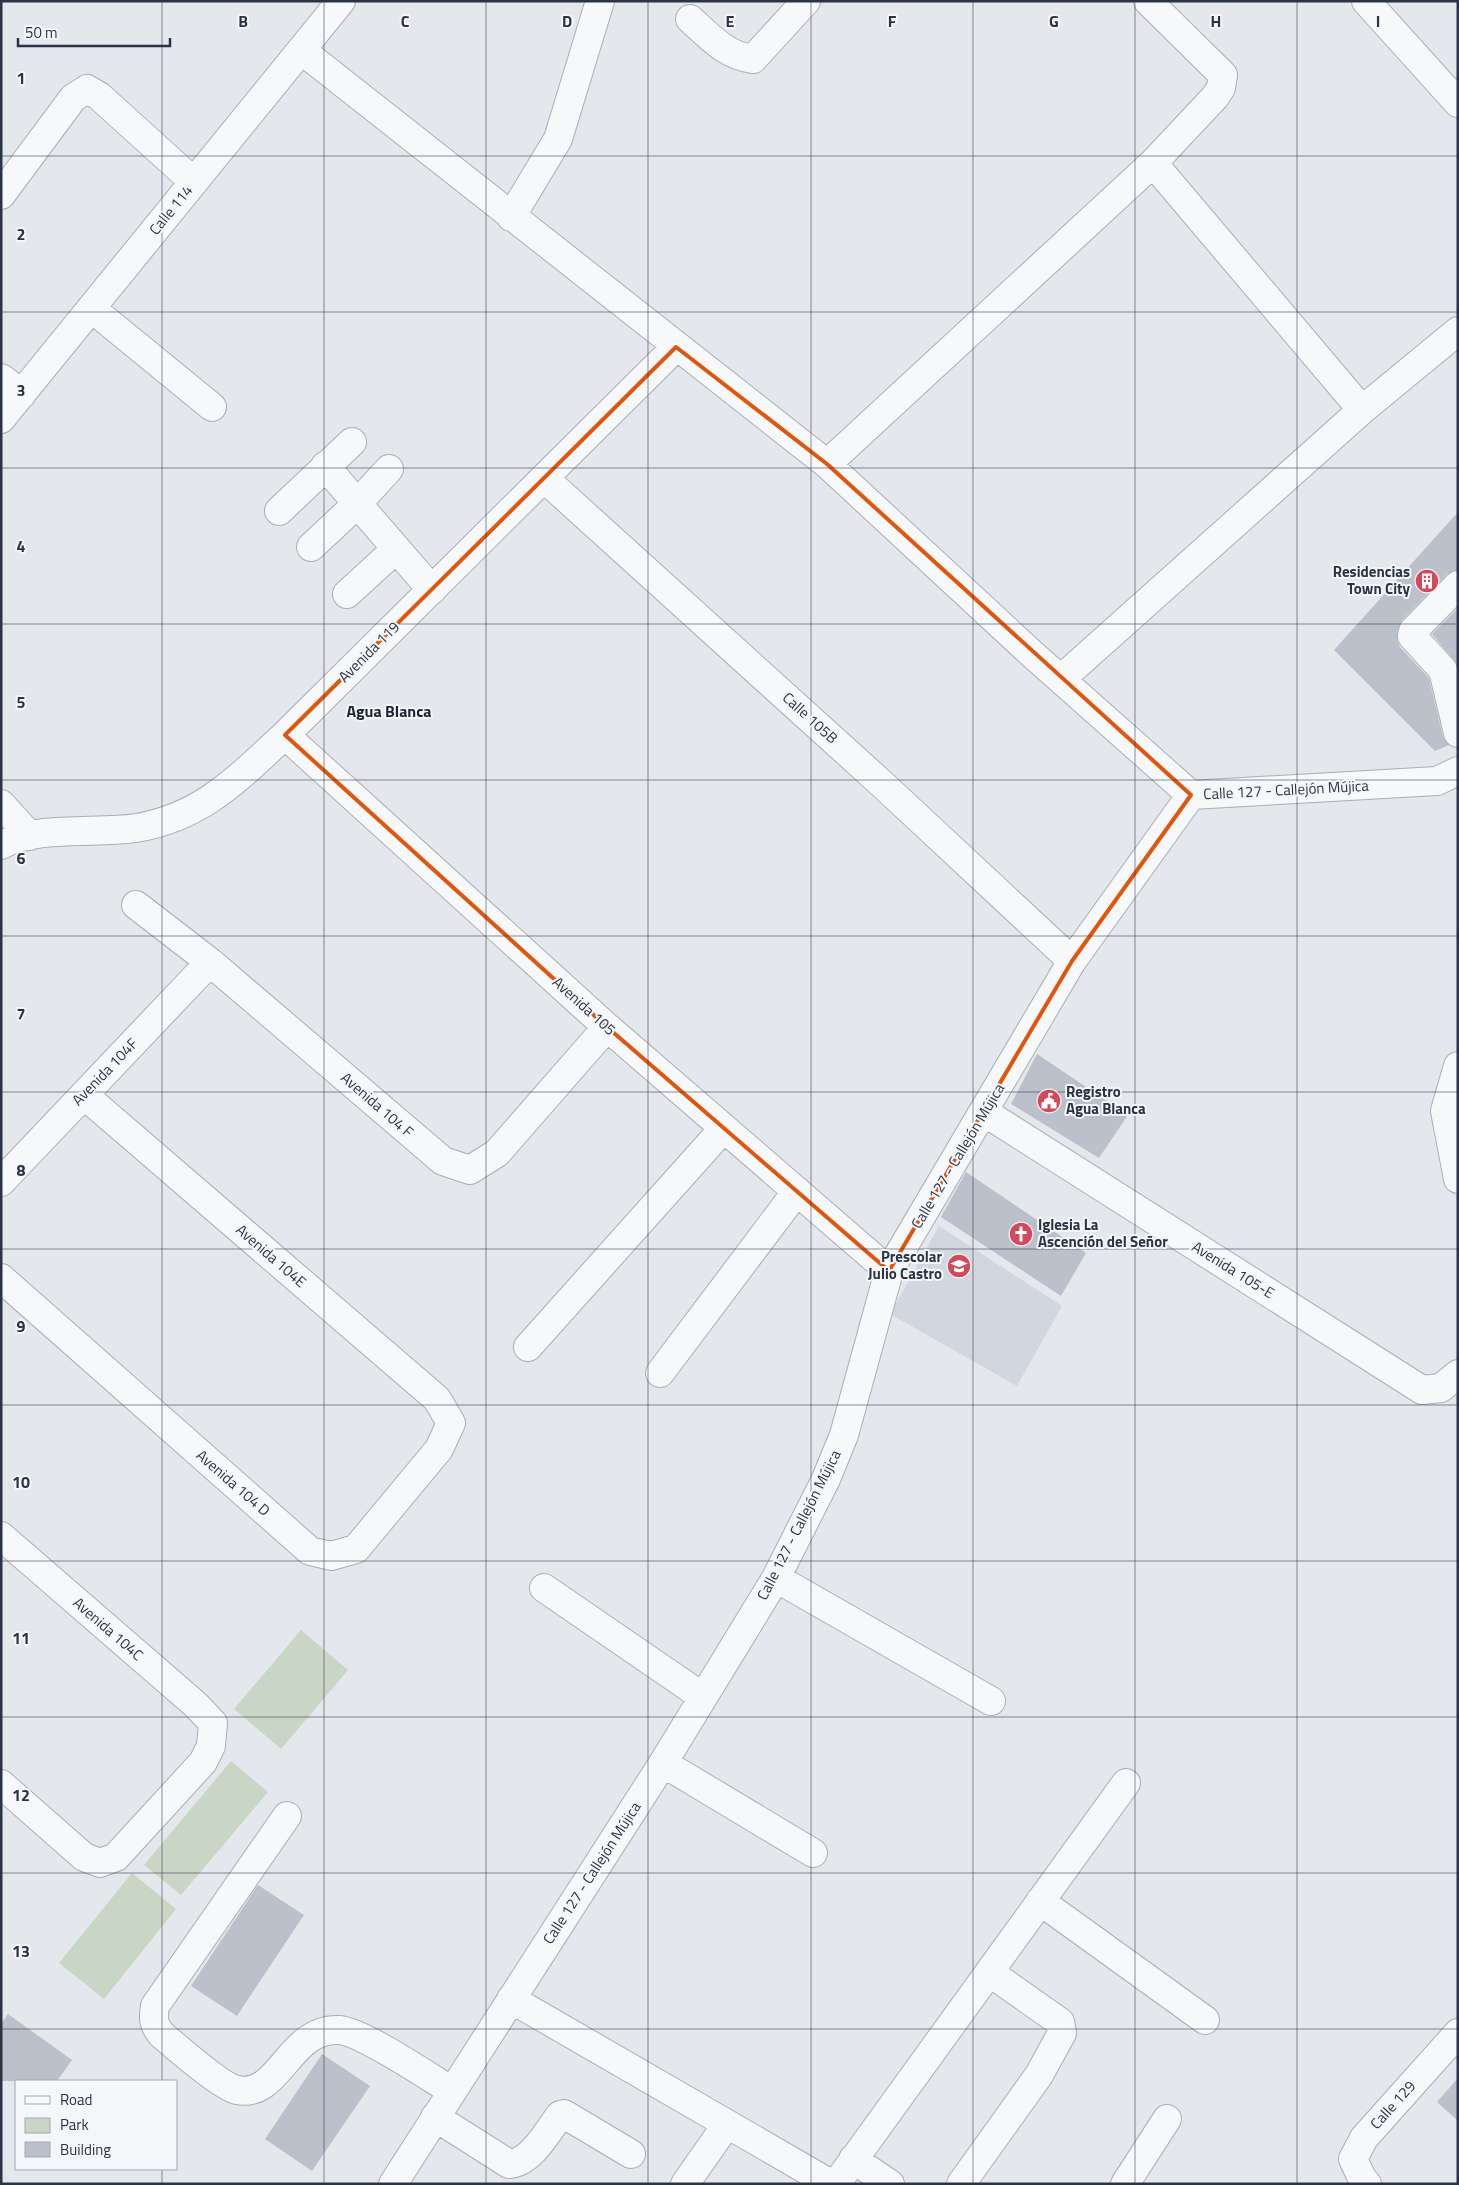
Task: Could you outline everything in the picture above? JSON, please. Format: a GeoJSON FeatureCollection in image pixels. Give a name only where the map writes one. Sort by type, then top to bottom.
{"type":"FeatureCollection","features":[{"type":"Feature","properties":{"kind":"street","name":"Calle 114"},"geometry":{"type":"LineString","coordinates":[[1,419],[11,386],[91,308],[340,1]]}},
{"type":"Feature","properties":{"kind":"street"},"geometry":{"type":"LineString","coordinates":[[511,217],[558,139],[600,1]]}},
{"type":"Feature","properties":{"kind":"street"},"geometry":{"type":"LineString","coordinates":[[690,19],[726,51],[742,58],[753,59],[806,1]]}},
{"type":"Feature","properties":{"kind":"street"},"geometry":{"type":"LineString","coordinates":[[827,464],[1153,163],[1215,97],[1221,88],[1223,75],[1148,1]]}},
{"type":"Feature","properties":{"kind":"street"},"geometry":{"type":"LineString","coordinates":[[1366,1],[1458,103]]}},
{"type":"Feature","properties":{"kind":"street"},"geometry":{"type":"LineString","coordinates":[[301,50],[827,464],[1061,679],[1191,795]]}},
{"type":"Feature","properties":{"kind":"street"},"geometry":{"type":"LineString","coordinates":[[1,195],[73,98],[88,89],[99,96],[194,182]]}},
{"type":"Feature","properties":{"kind":"street"},"geometry":{"type":"LineString","coordinates":[[1153,163],[1362,410]]}},
{"type":"Feature","properties":{"kind":"street"},"geometry":{"type":"LineString","coordinates":[[91,308],[212,407]]}},
{"type":"Feature","properties":{"kind":"street"},"geometry":{"type":"LineString","coordinates":[[1061,679],[1362,410],[1458,331]]}},
{"type":"Feature","properties":{"kind":"street","name":"Avenida 119"},"geometry":{"type":"LineString","coordinates":[[1,844],[30,836],[81,830],[135,828],[165,821],[195,810],[232,784],[285,735],[676,347]]}},
{"type":"Feature","properties":{"kind":"street"},"geometry":{"type":"LineString","coordinates":[[279,511],[352,442]]}},
{"type":"Feature","properties":{"kind":"street"},"geometry":{"type":"LineString","coordinates":[[325,466],[395,550],[432,590]]}},
{"type":"Feature","properties":{"kind":"street"},"geometry":{"type":"LineString","coordinates":[[310,547],[357,504],[390,469]]}},
{"type":"Feature","properties":{"kind":"street","name":"Calle 105B"},"geometry":{"type":"LineString","coordinates":[[545,479],[889,790],[1072,961]]}},
{"type":"Feature","properties":{"kind":"street"},"geometry":{"type":"LineString","coordinates":[[347,594],[395,550]]}},
{"type":"Feature","properties":{"kind":"street"},"geometry":{"type":"LineString","coordinates":[[1458,585],[1413,631],[1412,636],[1415,641],[1450,666],[1458,733]]}},
{"type":"Feature","properties":{"kind":"street","name":"Avenida 105"},"geometry":{"type":"LineString","coordinates":[[285,735],[607,1027],[889,1271]]}},
{"type":"Feature","properties":{"kind":"street","name":"Calle 127 - Callejón Mújica"},"geometry":{"type":"LineString","coordinates":[[392,2184],[663,1763],[776,1578],[826,1479],[844,1435],[889,1271],[1072,961],[1191,795],[1437,781],[1458,771]]}},
{"type":"Feature","properties":{"kind":"street"},"geometry":{"type":"LineString","coordinates":[[1,804],[30,836]]}},
{"type":"Feature","properties":{"kind":"street","name":"Avenida 104 F"},"geometry":{"type":"LineString","coordinates":[[136,905],[210,962],[443,1161],[470,1170],[497,1153],[607,1027]]}},
{"type":"Feature","properties":{"kind":"street","name":"Avenida 104F"},"geometry":{"type":"LineString","coordinates":[[1,1182],[210,962]]}},
{"type":"Feature","properties":{"kind":"street"},"geometry":{"type":"LineString","coordinates":[[1458,1066],[1445,1110],[1458,1179]]}},
{"type":"Feature","properties":{"kind":"street","name":"Avenida 104E"},"geometry":{"type":"LineString","coordinates":[[84,1095],[437,1399],[451,1423]]}},
{"type":"Feature","properties":{"kind":"street","name":"Avenida 105-E"},"geometry":{"type":"LineString","coordinates":[[984,1112],[1422,1390],[1441,1388],[1458,1374]]}},
{"type":"Feature","properties":{"kind":"street"},"geometry":{"type":"LineString","coordinates":[[528,1347],[724,1128]]}},
{"type":"Feature","properties":{"kind":"street"},"geometry":{"type":"LineString","coordinates":[[660,1373],[797,1191]]}},
{"type":"Feature","properties":{"kind":"street","name":"Avenida 104 D"},"geometry":{"type":"LineString","coordinates":[[1,1278],[310,1551],[330,1556],[356,1549],[439,1449],[451,1423]]}},
{"type":"Feature","properties":{"kind":"street","name":"Avenida 104C"},"geometry":{"type":"LineString","coordinates":[[1,1536],[196,1705],[213,1723],[211,1746],[203,1762],[116,1857],[100,1863],[84,1857],[1,1784]]}},
{"type":"Feature","properties":{"kind":"street"},"geometry":{"type":"LineString","coordinates":[[776,1578],[991,1702]]}},
{"type":"Feature","properties":{"kind":"street"},"geometry":{"type":"LineString","coordinates":[[544,1588],[703,1698]]}},
{"type":"Feature","properties":{"kind":"street"},"geometry":{"type":"LineString","coordinates":[[663,1763],[813,1853]]}},
{"type":"Feature","properties":{"kind":"street"},"geometry":{"type":"LineString","coordinates":[[836,2184],[1126,1783]]}},
{"type":"Feature","properties":{"kind":"street"},"geometry":{"type":"LineString","coordinates":[[287,1816],[155,2006],[153,2017],[155,2027],[161,2034],[236,2090],[251,2090],[263,2085],[303,2041],[321,2031],[341,2030],[364,2038],[452,2091]]}},
{"type":"Feature","properties":{"kind":"street"},"geometry":{"type":"LineString","coordinates":[[1040,1901],[1205,2020]]}},
{"type":"Feature","properties":{"kind":"street"},"geometry":{"type":"LineString","coordinates":[[960,2184],[1039,2075],[1062,2033],[1060,2022],[989,1972]]}},
{"type":"Feature","properties":{"kind":"street"},"geometry":{"type":"LineString","coordinates":[[511,1999],[831,2184]]}},
{"type":"Feature","properties":{"kind":"street","name":"Calle 129"},"geometry":{"type":"LineString","coordinates":[[1368,2184],[1362,2178],[1353,2159],[1364,2138],[1458,2033]]}},
{"type":"Feature","properties":{"kind":"street"},"geometry":{"type":"LineString","coordinates":[[435,2117],[509,2164],[522,2160],[560,2115],[564,2114],[631,2154]]}},
{"type":"Feature","properties":{"kind":"street"},"geometry":{"type":"LineString","coordinates":[[1125,2184],[1167,2119]]}},
{"type":"Feature","properties":{"kind":"street"},"geometry":{"type":"LineString","coordinates":[[685,2184],[727,2124]]}},
{"type":"Feature","properties":{"kind":"street"},"geometry":{"type":"LineString","coordinates":[[853,2159],[890,2184]]}},
{"type":"Feature","properties":{"kind":"highlighted area"},"geometry":{"type":"Polygon","coordinates":[[[676,347],[827,464],[1191,795],[1072,961],[889,1271],[607,1027],[285,735],[676,347]]]}},
{"type":"Feature","properties":{"kind":"shaded area","name":"Prescolar Julio Castro"},"geometry":{"type":"Polygon","coordinates":[[[939,1226],[1062,1306],[1017,1386],[890,1314],[939,1226]]]}},
{"type":"Feature","properties":{"kind":"green space"},"geometry":{"type":"Polygon","coordinates":[[[301,1630],[348,1670],[281,1749],[234,1709],[301,1630]]]}},
{"type":"Feature","properties":{"kind":"green space"},"geometry":{"type":"Polygon","coordinates":[[[231,1761],[268,1792],[181,1895],[144,1865],[231,1761]]]}},
{"type":"Feature","properties":{"kind":"green space"},"geometry":{"type":"Polygon","coordinates":[[[132,1873],[176,1909],[104,1999],[59,1963],[132,1873]]]}},
{"type":"Feature","properties":{"kind":"building","name":"Residencias Town City"},"geometry":{"type":"Polygon","coordinates":[[[1458,512],[1458,570],[1447,574],[1402,620],[1397,633],[1400,647],[1429,678],[1443,737],[1449,745],[1435,751],[1334,650],[1458,512]]]}},
{"type":"Feature","properties":{"kind":"building"},"geometry":{"type":"Polygon","coordinates":[[[1458,608],[1458,665],[1432,634],[1458,608]]]}},
{"type":"Feature","properties":{"kind":"building"},"geometry":{"type":"Polygon","coordinates":[[[1037,1054],[1128,1115],[1099,1158],[1011,1104],[1037,1054]]]}},
{"type":"Feature","properties":{"kind":"building"},"geometry":{"type":"Polygon","coordinates":[[[966,1172],[1086,1253],[1061,1296],[941,1217],[966,1172]]]}},
{"type":"Feature","properties":{"kind":"building"},"geometry":{"type":"Polygon","coordinates":[[[258,1885],[304,1915],[237,2016],[191,1986],[258,1885]]]}},
{"type":"Feature","properties":{"kind":"building"},"geometry":{"type":"Polygon","coordinates":[[[8,2014],[72,2060],[58,2080],[1,2081],[1,2024],[8,2014]]]}},
{"type":"Feature","properties":{"kind":"building"},"geometry":{"type":"Polygon","coordinates":[[[322,2054],[370,2086],[312,2171],[265,2139],[322,2054]]]}},
{"type":"Feature","properties":{"kind":"building"},"geometry":{"type":"Polygon","coordinates":[[[1458,2078],[1458,2121],[1437,2102],[1458,2078]]]}},
{"type":"Feature","properties":{"kind":"place","name":"Residencias Town City"},"geometry":{"type":"Point","coordinates":[1427,581]}},
{"type":"Feature","properties":{"kind":"place","name":"Registro Agua Blanca"},"geometry":{"type":"Point","coordinates":[1049,1101]}},
{"type":"Feature","properties":{"kind":"place","name":"Iglesia La Ascención del Señor"},"geometry":{"type":"Point","coordinates":[1021,1234]}},
{"type":"Feature","properties":{"kind":"place","name":"Prescolar Julio Castro"},"geometry":{"type":"Point","coordinates":[959,1266]}},
{"type":"Feature","properties":{"kind":"district","name":"Agua Blanca"},"geometry":{"type":"Point","coordinates":[389,711]}}]}
